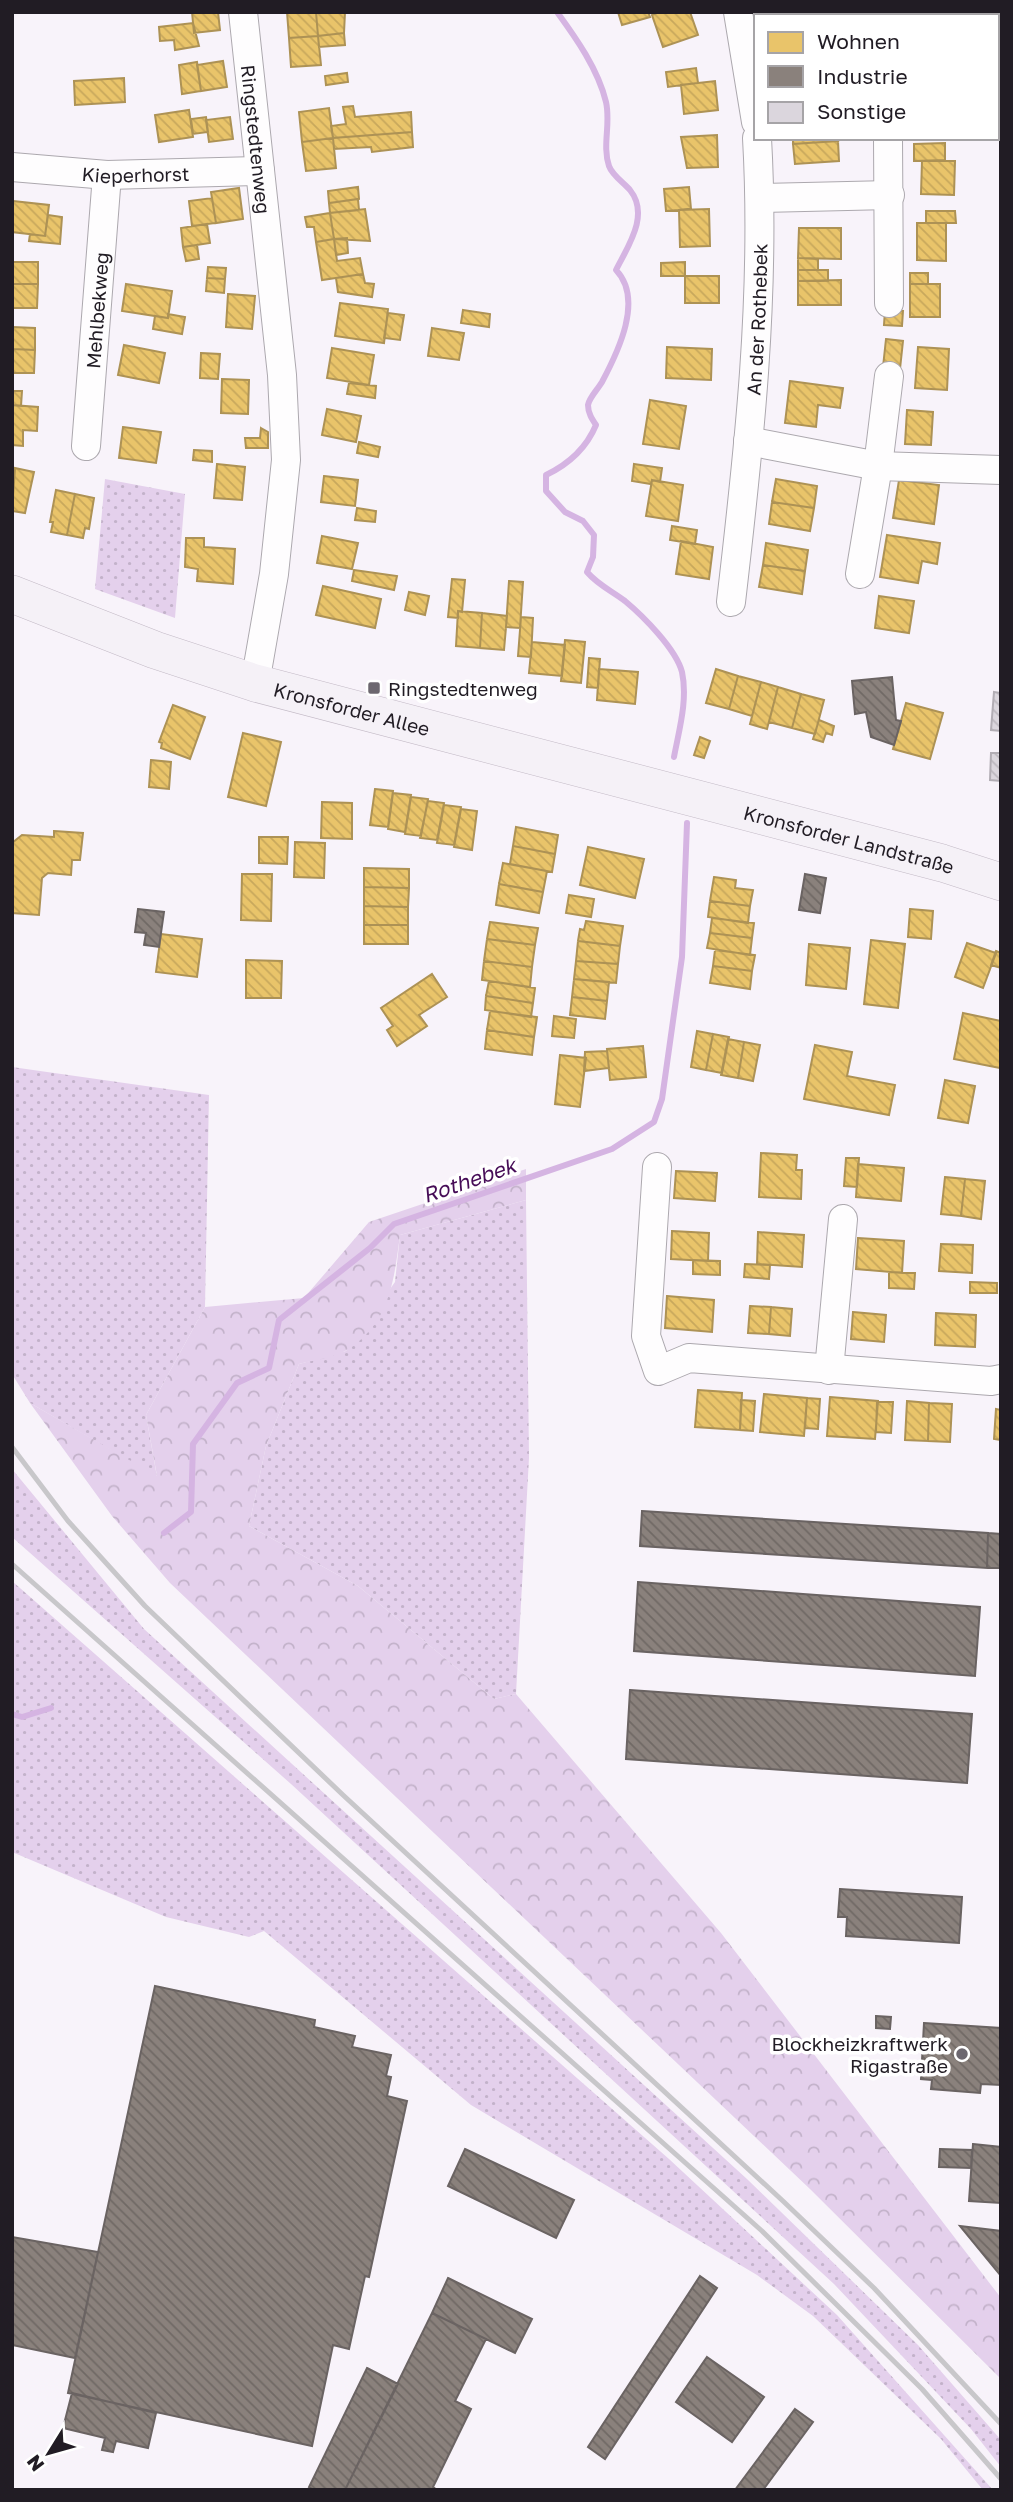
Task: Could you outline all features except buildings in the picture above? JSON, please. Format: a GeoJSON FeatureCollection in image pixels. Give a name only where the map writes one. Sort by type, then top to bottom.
{"type":"FeatureCollection","features":[{"type":"Feature","properties":{"kind":"main road","name":"Kronsforder Allee"},"geometry":{"type":"LineString","coordinates":[[12,594],[155,650],[255,683],[697,799]]}},
{"type":"Feature","properties":{"kind":"main road","name":"Kronsforder Landstraße"},"geometry":{"type":"LineString","coordinates":[[697,799],[1001,882]]}},
{"type":"Feature","properties":{"kind":"street","name":"Ringstedtenweg"},"geometry":{"type":"LineString","coordinates":[[243,12],[282,376],[286,460],[274,574],[255,683]]}},
{"type":"Feature","properties":{"kind":"street"},"geometry":{"type":"LineString","coordinates":[[738,12],[754,110]]}},
{"type":"Feature","properties":{"kind":"street","name":"An der Rothebek"},"geometry":{"type":"LineString","coordinates":[[731,602],[758,326],[760,198],[757,140]]}},
{"type":"Feature","properties":{"kind":"street"},"geometry":{"type":"LineString","coordinates":[[888,140],[889,303]]}},
{"type":"Feature","properties":{"kind":"street","name":"Kieperhorst"},"geometry":{"type":"LineString","coordinates":[[12,167],[107,175],[260,171]]}},
{"type":"Feature","properties":{"kind":"street","name":"Mehlbekweg"},"geometry":{"type":"LineString","coordinates":[[86,446],[107,175]]}},
{"type":"Feature","properties":{"kind":"street"},"geometry":{"type":"LineString","coordinates":[[760,198],[890,195]]}},
{"type":"Feature","properties":{"kind":"street"},"geometry":{"type":"LineString","coordinates":[[860,575],[878,466],[888,376]]}},
{"type":"Feature","properties":{"kind":"street"},"geometry":{"type":"LineString","coordinates":[[748,441],[878,466],[990,470]]}},
{"type":"Feature","properties":{"kind":"street"},"geometry":{"type":"LineString","coordinates":[[657,1167],[646,1336],[657,1371],[689,1358],[991,1381],[1001,1379]]}},
{"type":"Feature","properties":{"kind":"street"},"geometry":{"type":"LineString","coordinates":[[829,1370],[843,1219]]}},
{"type":"Feature","properties":{"kind":"green space"},"geometry":{"type":"Polygon","coordinates":[[[105,479],[185,494],[175,618],[95,589],[105,479]]]}},
{"type":"Feature","properties":{"kind":"green space"},"geometry":{"type":"Polygon","coordinates":[[[12,1067],[209,1095],[205,1307],[146,1415],[157,1477],[30,1403],[12,1374],[12,1067]]]}},
{"type":"Feature","properties":{"kind":"green space"},"geometry":{"type":"Polygon","coordinates":[[[526,1169],[526,1200],[400,1235],[392,1284],[373,1327],[342,1353],[299,1364],[266,1446],[249,1526],[358,1586],[494,1699],[516,1694],[721,1933],[1001,2298],[1001,2379],[810,2189],[170,1583],[112,1516],[30,1403],[157,1476],[146,1415],[205,1307],[304,1298],[369,1222],[526,1169]]]}},
{"type":"Feature","properties":{"kind":"green space"},"geometry":{"type":"Polygon","coordinates":[[[526,1200],[529,1458],[516,1694],[494,1699],[358,1586],[249,1526],[266,1446],[299,1364],[346,1351],[395,1282],[400,1235],[526,1200]]]}},
{"type":"Feature","properties":{"kind":"green space"},"geometry":{"type":"Polygon","coordinates":[[[12,1469],[144,1629],[747,2179],[918,2345],[1001,2440],[1001,2467],[971,2429],[834,2284],[291,1784],[12,1537],[12,1469]]]}},
{"type":"Feature","properties":{"kind":"green space"},"geometry":{"type":"Polygon","coordinates":[[[12,1581],[669,2159],[837,2315],[993,2490],[983,2490],[941,2439],[813,2316],[757,2275],[471,2105],[264,1931],[249,1937],[166,1917],[12,1852],[12,1581]]]}},
{"type":"Feature","properties":{"kind":"waterway","name":"Rothebek"},"geometry":{"type":"LineString","coordinates":[[557,12],[579,43],[598,78],[606,102],[606,150],[609,166],[636,200],[638,220],[616,270],[624,282],[628,296],[626,326],[608,370],[588,405],[596,425],[576,455],[546,475],[546,491],[565,512],[583,521],[594,535],[593,557],[587,572],[641,615],[666,643],[679,663],[684,693],[674,757]]}},
{"type":"Feature","properties":{"kind":"waterway","name":"Rothebek"},"geometry":{"type":"LineString","coordinates":[[164,1533],[191,1512],[193,1444],[237,1383],[269,1368],[279,1320],[370,1248],[394,1224],[612,1149],[654,1122],[662,1099],[682,957],[687,823]]}},
{"type":"Feature","properties":{"kind":"waterway","name":"Rothebek"},"geometry":{"type":"LineString","coordinates":[[12,1714],[22,1717],[51,1708]]}},
{"type":"Feature","properties":{"kind":"railway"},"geometry":{"type":"LineString","coordinates":[[12,1447],[68,1521],[145,1606],[343,1795],[874,2288],[1001,2424]]}},
{"type":"Feature","properties":{"kind":"railway"},"geometry":{"type":"LineString","coordinates":[[12,1564],[762,2231],[922,2389],[1001,2479]]}},
{"type":"Feature","properties":{"kind":"place","name":"Ringstedtenweg"},"geometry":{"type":"Point","coordinates":[374,688]}},
{"type":"Feature","properties":{"kind":"place","name":"Blockheizkraftwerk Rigastraße"},"geometry":{"type":"Point","coordinates":[962,2054]}}]}
